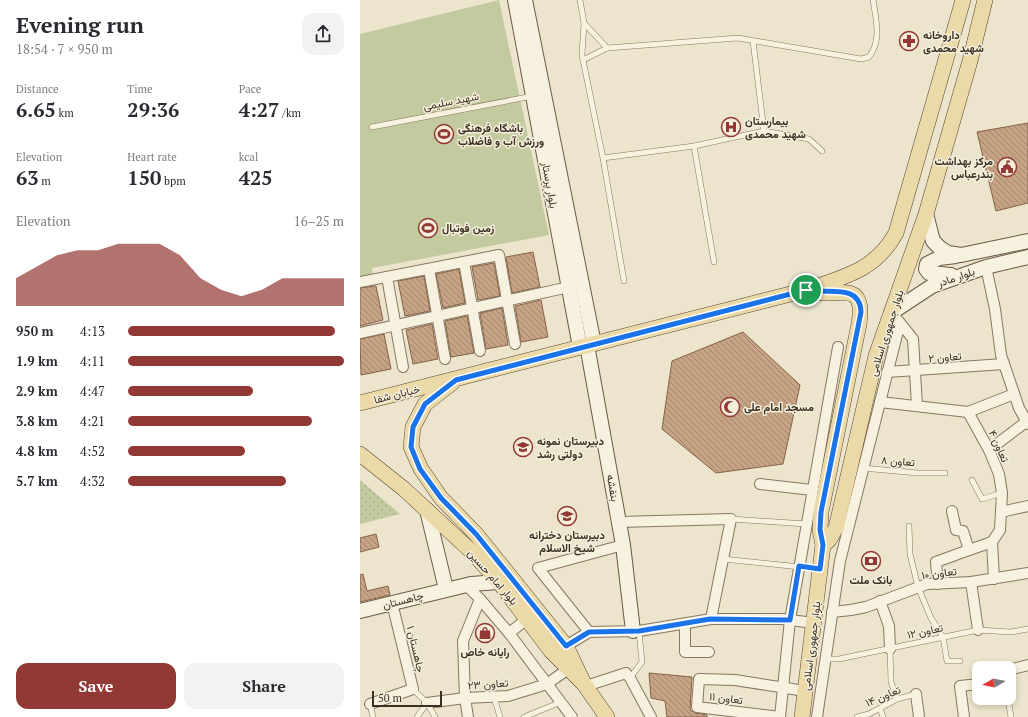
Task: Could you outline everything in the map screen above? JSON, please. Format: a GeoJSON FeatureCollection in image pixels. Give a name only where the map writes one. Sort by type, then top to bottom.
{"type":"FeatureCollection","features":[{"type":"Feature","properties":{"kind":"main road"},"geometry":{"type":"LineString","coordinates":[[806,290],[839,278],[872,262],[888,248],[896,233],[963,0]]}},
{"type":"Feature","properties":{"kind":"main road","name":"بلوار جمهوری اسلامی"},"geometry":{"type":"LineString","coordinates":[[802,717],[823,545],[829,540],[836,528],[857,467],[876,356],[896,318],[970,61],[985,0]]}},
{"type":"Feature","properties":{"kind":"main road"},"geometry":{"type":"LineString","coordinates":[[806,290],[818,293],[846,292],[855,297],[861,306],[859,324],[815,511],[823,545]]}},
{"type":"Feature","properties":{"kind":"main road","name":"خیابان شفا"},"geometry":{"type":"LineString","coordinates":[[360,403],[456,380],[587,345],[806,290]]}},
{"type":"Feature","properties":{"kind":"main road"},"geometry":{"type":"LineString","coordinates":[[456,380],[425,404],[413,427],[411,447],[420,469],[441,498],[476,534],[566,646],[585,685]]}},
{"type":"Feature","properties":{"kind":"main road","name":"بلوار امام حسین"},"geometry":{"type":"LineString","coordinates":[[360,454],[427,510],[472,552],[499,582],[551,651],[585,685],[607,717]]}},
{"type":"Feature","properties":{"kind":"street","name":"بلوار پرستار"},"geometry":{"type":"LineString","coordinates":[[515,0],[539,95],[587,345]]}},
{"type":"Feature","properties":{"kind":"street","name":"بلوار پرستار"},"geometry":{"type":"LineString","coordinates":[[525,0],[569,287],[587,345]]}},
{"type":"Feature","properties":{"kind":"street","name":"بلوار مادر"},"geometry":{"type":"LineString","coordinates":[[926,214],[933,241],[948,253],[961,255],[1028,241]]}},
{"type":"Feature","properties":{"kind":"street"},"geometry":{"type":"LineString","coordinates":[[360,282],[499,255],[515,344]]}},
{"type":"Feature","properties":{"kind":"street"},"geometry":{"type":"LineString","coordinates":[[959,276],[933,275],[926,269],[927,264],[932,261],[961,255]]}},
{"type":"Feature","properties":{"kind":"street","name":"بلوار مادر"},"geometry":{"type":"LineString","coordinates":[[896,318],[932,286],[986,267],[1028,258]]}},
{"type":"Feature","properties":{"kind":"street"},"geometry":{"type":"LineString","coordinates":[[464,262],[480,351]]}},
{"type":"Feature","properties":{"kind":"street"},"geometry":{"type":"LineString","coordinates":[[986,267],[1004,364],[1014,394],[1027,423],[989,450]]}},
{"type":"Feature","properties":{"kind":"street"},"geometry":{"type":"LineString","coordinates":[[429,269],[445,359]]}},
{"type":"Feature","properties":{"kind":"street"},"geometry":{"type":"LineString","coordinates":[[387,277],[403,367]]}},
{"type":"Feature","properties":{"kind":"street"},"geometry":{"type":"LineString","coordinates":[[360,333],[569,287]]}},
{"type":"Feature","properties":{"kind":"street"},"geometry":{"type":"LineString","coordinates":[[896,318],[913,339],[917,406]]}},
{"type":"Feature","properties":{"kind":"street"},"geometry":{"type":"LineString","coordinates":[[818,717],[832,612],[857,467],[880,402],[887,372],[896,318]]}},
{"type":"Feature","properties":{"kind":"street","name":"بنفشه"},"geometry":{"type":"LineString","coordinates":[[587,345],[623,545],[636,631]]}},
{"type":"Feature","properties":{"kind":"street"},"geometry":{"type":"LineString","coordinates":[[780,717],[790,620],[806,524],[815,511],[812,490],[838,347]]}},
{"type":"Feature","properties":{"kind":"street","name":"تعاون ۲"},"geometry":{"type":"LineString","coordinates":[[887,372],[1004,364]]}},
{"type":"Feature","properties":{"kind":"street"},"geometry":{"type":"LineString","coordinates":[[880,402],[968,412],[1014,394]]}},
{"type":"Feature","properties":{"kind":"street","name":"تعاون ۴"},"geometry":{"type":"LineString","coordinates":[[968,412],[989,450],[999,474],[1002,493],[1000,530],[992,542],[994,579]]}},
{"type":"Feature","properties":{"kind":"street"},"geometry":{"type":"LineString","coordinates":[[760,484],[812,490]]}},
{"type":"Feature","properties":{"kind":"street"},"geometry":{"type":"LineString","coordinates":[[1001,512],[1028,506]]}},
{"type":"Feature","properties":{"kind":"street"},"geometry":{"type":"LineString","coordinates":[[427,510],[446,590]]}},
{"type":"Feature","properties":{"kind":"street"},"geometry":{"type":"LineString","coordinates":[[952,511],[956,530],[963,531],[969,550]]}},
{"type":"Feature","properties":{"kind":"street"},"geometry":{"type":"LineString","coordinates":[[619,522],[731,519],[710,619]]}},
{"type":"Feature","properties":{"kind":"street"},"geometry":{"type":"LineString","coordinates":[[938,584],[936,562],[992,542]]}},
{"type":"Feature","properties":{"kind":"street"},"geometry":{"type":"LineString","coordinates":[[589,632],[538,568],[623,545]]}},
{"type":"Feature","properties":{"kind":"street","name":"تعاون ۱۰"},"geometry":{"type":"LineString","coordinates":[[832,612],[851,610],[926,584],[971,582],[1028,573]]}},
{"type":"Feature","properties":{"kind":"street","name":"چاهستان"},"geometry":{"type":"LineString","coordinates":[[360,611],[466,585],[499,582]]}},
{"type":"Feature","properties":{"kind":"street"},"geometry":{"type":"LineString","coordinates":[[971,582],[978,630]]}},
{"type":"Feature","properties":{"kind":"street"},"geometry":{"type":"LineString","coordinates":[[466,585],[509,633],[572,717]]}},
{"type":"Feature","properties":{"kind":"street"},"geometry":{"type":"LineString","coordinates":[[468,717],[465,698],[464,641],[480,599]]}},
{"type":"Feature","properties":{"kind":"street"},"geometry":{"type":"LineString","coordinates":[[880,601],[889,626],[890,649]]}},
{"type":"Feature","properties":{"kind":"street","name":"چاهستان ۱"},"geometry":{"type":"LineString","coordinates":[[392,603],[413,689]]}},
{"type":"Feature","properties":{"kind":"street"},"geometry":{"type":"LineString","coordinates":[[509,633],[527,619]]}},
{"type":"Feature","properties":{"kind":"street"},"geometry":{"type":"LineString","coordinates":[[566,646],[589,632],[636,631],[710,619],[790,620],[814,623]]}},
{"type":"Feature","properties":{"kind":"street"},"geometry":{"type":"LineString","coordinates":[[684,624],[685,652],[710,652]]}},
{"type":"Feature","properties":{"kind":"street"},"geometry":{"type":"LineString","coordinates":[[1016,668],[1028,665]]}},
{"type":"Feature","properties":{"kind":"street","name":"تعاون ۲۳"},"geometry":{"type":"LineString","coordinates":[[427,703],[465,698],[508,696],[547,684],[568,669]]}},
{"type":"Feature","properties":{"kind":"street"},"geometry":{"type":"LineString","coordinates":[[585,685],[617,674],[626,673],[651,717]]}},
{"type":"Feature","properties":{"kind":"street","name":"تعاون ۱۱"},"geometry":{"type":"LineString","coordinates":[[780,717],[725,714],[697,707],[699,679],[735,680],[783,689]]}},
{"type":"Feature","properties":{"kind":"street"},"geometry":{"type":"LineString","coordinates":[[964,717],[960,686],[972,685]]}},
{"type":"Feature","properties":{"kind":"street"},"geometry":{"type":"LineString","coordinates":[[370,704],[413,689]]}},
{"type":"Feature","properties":{"kind":"street"},"geometry":{"type":"LineString","coordinates":[[783,689],[805,691]]}},
{"type":"Feature","properties":{"kind":"street"},"geometry":{"type":"LineString","coordinates":[[916,694],[919,717]]}},
{"type":"Feature","properties":{"kind":"lane"},"geometry":{"type":"LineString","coordinates":[[580,0],[584,24],[583,60],[603,158],[624,281]]}},
{"type":"Feature","properties":{"kind":"lane"},"geometry":{"type":"LineString","coordinates":[[583,60],[607,48],[738,38],[861,59],[869,57],[876,45],[877,36],[873,0]]}},
{"type":"Feature","properties":{"kind":"lane"},"geometry":{"type":"LineString","coordinates":[[584,24],[607,48]]}},
{"type":"Feature","properties":{"kind":"lane"},"geometry":{"type":"LineString","coordinates":[[753,41],[764,131]]}},
{"type":"Feature","properties":{"kind":"lane","name":"شهید سلیمی"},"geometry":{"type":"LineString","coordinates":[[372,127],[539,95]]}},
{"type":"Feature","properties":{"kind":"lane"},"geometry":{"type":"LineString","coordinates":[[603,158],[694,146],[764,131],[809,139],[822,151]]}},
{"type":"Feature","properties":{"kind":"lane"},"geometry":{"type":"LineString","coordinates":[[694,146],[714,262]]}},
{"type":"Feature","properties":{"kind":"lane","name":"تعاون ۸"},"geometry":{"type":"LineString","coordinates":[[857,467],[918,473],[945,473]]}},
{"type":"Feature","properties":{"kind":"lane"},"geometry":{"type":"LineString","coordinates":[[972,480],[982,499],[1002,493]]}},
{"type":"Feature","properties":{"kind":"lane"},"geometry":{"type":"LineString","coordinates":[[731,519],[806,524]]}},
{"type":"Feature","properties":{"kind":"lane"},"geometry":{"type":"LineString","coordinates":[[909,526],[910,554],[918,587],[931,618],[942,637],[947,661],[960,661]]}},
{"type":"Feature","properties":{"kind":"lane"},"geometry":{"type":"LineString","coordinates":[[723,558],[820,569]]}},
{"type":"Feature","properties":{"kind":"lane","name":"تعاون ۱۲"},"geometry":{"type":"LineString","coordinates":[[826,658],[839,659],[978,630],[1011,632],[1028,629]]}},
{"type":"Feature","properties":{"kind":"lane"},"geometry":{"type":"LineString","coordinates":[[630,678],[642,662],[636,631]]}},
{"type":"Feature","properties":{"kind":"lane"},"geometry":{"type":"LineString","coordinates":[[890,649],[891,682],[897,699]]}},
{"type":"Feature","properties":{"kind":"lane","name":"چاهستان ۱"},"geometry":{"type":"LineString","coordinates":[[413,689],[427,703],[435,717]]}},
{"type":"Feature","properties":{"kind":"lane","name":"تعاون ۱۴"},"geometry":{"type":"LineString","coordinates":[[857,717],[880,708],[897,699],[916,694]]}},
{"type":"Feature","properties":{"kind":"lane"},"geometry":{"type":"LineString","coordinates":[[494,696],[500,717]]}},
{"type":"Feature","properties":{"kind":"lane"},"geometry":{"type":"LineString","coordinates":[[524,717],[561,702]]}},
{"type":"Feature","properties":{"kind":"lane"},"geometry":{"type":"LineString","coordinates":[[417,717],[427,703]]}},
{"type":"Feature","properties":{"kind":"lane"},"geometry":{"type":"LineString","coordinates":[[370,704],[373,717]]}},
{"type":"Feature","properties":{"kind":"lane"},"geometry":{"type":"LineString","coordinates":[[1009,705],[1012,717]]}},
{"type":"Feature","properties":{"kind":"lane"},"geometry":{"type":"LineString","coordinates":[[880,708],[882,717]]}},
{"type":"Feature","properties":{"kind":"green space","name":"باشگاه فرهنگی ورزش آب و فاضلاب"},"geometry":{"type":"Polygon","coordinates":[[[499,0],[549,235],[372,268],[373,274],[360,277],[360,34],[499,0]]]}},
{"type":"Feature","properties":{"kind":"green space"},"geometry":{"type":"Polygon","coordinates":[[[360,480],[400,514],[360,524],[360,480]]]}},
{"type":"Feature","properties":{"kind":"building","name":"مرکز بهداشت بندرعباس"},"geometry":{"type":"Polygon","coordinates":[[[1028,123],[1028,203],[996,211],[977,132],[1028,123]]]}},
{"type":"Feature","properties":{"kind":"building"},"geometry":{"type":"Polygon","coordinates":[[[533,252],[540,287],[512,293],[506,257],[533,252]]]}},
{"type":"Feature","properties":{"kind":"building"},"geometry":{"type":"Polygon","coordinates":[[[494,263],[500,296],[478,300],[472,267],[494,263]]]}},
{"type":"Feature","properties":{"kind":"building"},"geometry":{"type":"Polygon","coordinates":[[[459,269],[465,303],[443,308],[436,274],[459,269]]]}},
{"type":"Feature","properties":{"kind":"building"},"geometry":{"type":"Polygon","coordinates":[[[424,276],[430,311],[405,316],[398,281],[424,276]]]}},
{"type":"Feature","properties":{"kind":"building"},"geometry":{"type":"Polygon","coordinates":[[[376,286],[383,320],[360,326],[360,288],[376,286]]]}},
{"type":"Feature","properties":{"kind":"building"},"geometry":{"type":"Polygon","coordinates":[[[541,300],[548,337],[521,342],[515,306],[541,300]]]}},
{"type":"Feature","properties":{"kind":"building"},"geometry":{"type":"Polygon","coordinates":[[[502,308],[508,345],[486,349],[480,313],[502,308]]]}},
{"type":"Feature","properties":{"kind":"building"},"geometry":{"type":"Polygon","coordinates":[[[467,316],[474,353],[451,357],[445,321],[467,316]]]}},
{"type":"Feature","properties":{"kind":"building"},"geometry":{"type":"Polygon","coordinates":[[[432,324],[438,359],[413,364],[406,330],[432,324]]]}},
{"type":"Feature","properties":{"kind":"building","name":"مسجد امام علی"},"geometry":{"type":"Polygon","coordinates":[[[743,332],[800,385],[783,464],[716,473],[662,429],[672,361],[743,332]]]}},
{"type":"Feature","properties":{"kind":"building"},"geometry":{"type":"Polygon","coordinates":[[[384,334],[391,369],[361,375],[360,339],[384,334]]]}},
{"type":"Feature","properties":{"kind":"building"},"geometry":{"type":"Polygon","coordinates":[[[376,534],[379,547],[360,552],[360,538],[376,534]]]}},
{"type":"Feature","properties":{"kind":"building"},"geometry":{"type":"Polygon","coordinates":[[[363,574],[367,591],[388,586],[390,595],[360,602],[360,575],[363,574]]]}},
{"type":"Feature","properties":{"kind":"building"},"geometry":{"type":"Polygon","coordinates":[[[649,673],[692,677],[690,710],[707,715],[707,717],[667,717],[665,701],[651,698],[649,673]]]}},
{"type":"Feature","properties":{"kind":"place","name":"داروخانه شهید محمدی"},"geometry":{"type":"Point","coordinates":[909,41]}},
{"type":"Feature","properties":{"kind":"place","name":"بیمارستان شهید محمدی"},"geometry":{"type":"Point","coordinates":[731,127]}},
{"type":"Feature","properties":{"kind":"place","name":"باشگاه فرهنگی ورزش آب و فاضلاب"},"geometry":{"type":"Point","coordinates":[444,134]}},
{"type":"Feature","properties":{"kind":"place","name":"مرکز بهداشت بندرعباس"},"geometry":{"type":"Point","coordinates":[1007,167]}},
{"type":"Feature","properties":{"kind":"place","name":"زمین فوتبال"},"geometry":{"type":"Point","coordinates":[428,228]}},
{"type":"Feature","properties":{"kind":"place","name":"مسجد امام علی"},"geometry":{"type":"Point","coordinates":[730,407]}},
{"type":"Feature","properties":{"kind":"place","name":"دبیرستان نمونه دولتی رشد"},"geometry":{"type":"Point","coordinates":[523,447]}},
{"type":"Feature","properties":{"kind":"place","name":"دبیرستان دخترانه شیخ الاسلام"},"geometry":{"type":"Point","coordinates":[567,516]}},
{"type":"Feature","properties":{"kind":"place","name":"بانک ملت"},"geometry":{"type":"Point","coordinates":[871,561]}},
{"type":"Feature","properties":{"kind":"place","name":"رایانه خاص"},"geometry":{"type":"Point","coordinates":[485,633]}},
{"type":"Feature","properties":{"kind":"route"},"geometry":{"type":"LineString","coordinates":[[806,290],[818,293],[840,291],[851,294],[859,301],[861,312],[821,512],[820,530],[823,545],[820,569],[799,566],[790,620],[710,619],[639,631],[589,632],[566,646],[476,534],[441,498],[420,469],[411,447],[413,427],[425,404],[456,380],[806,290]]}}]}
